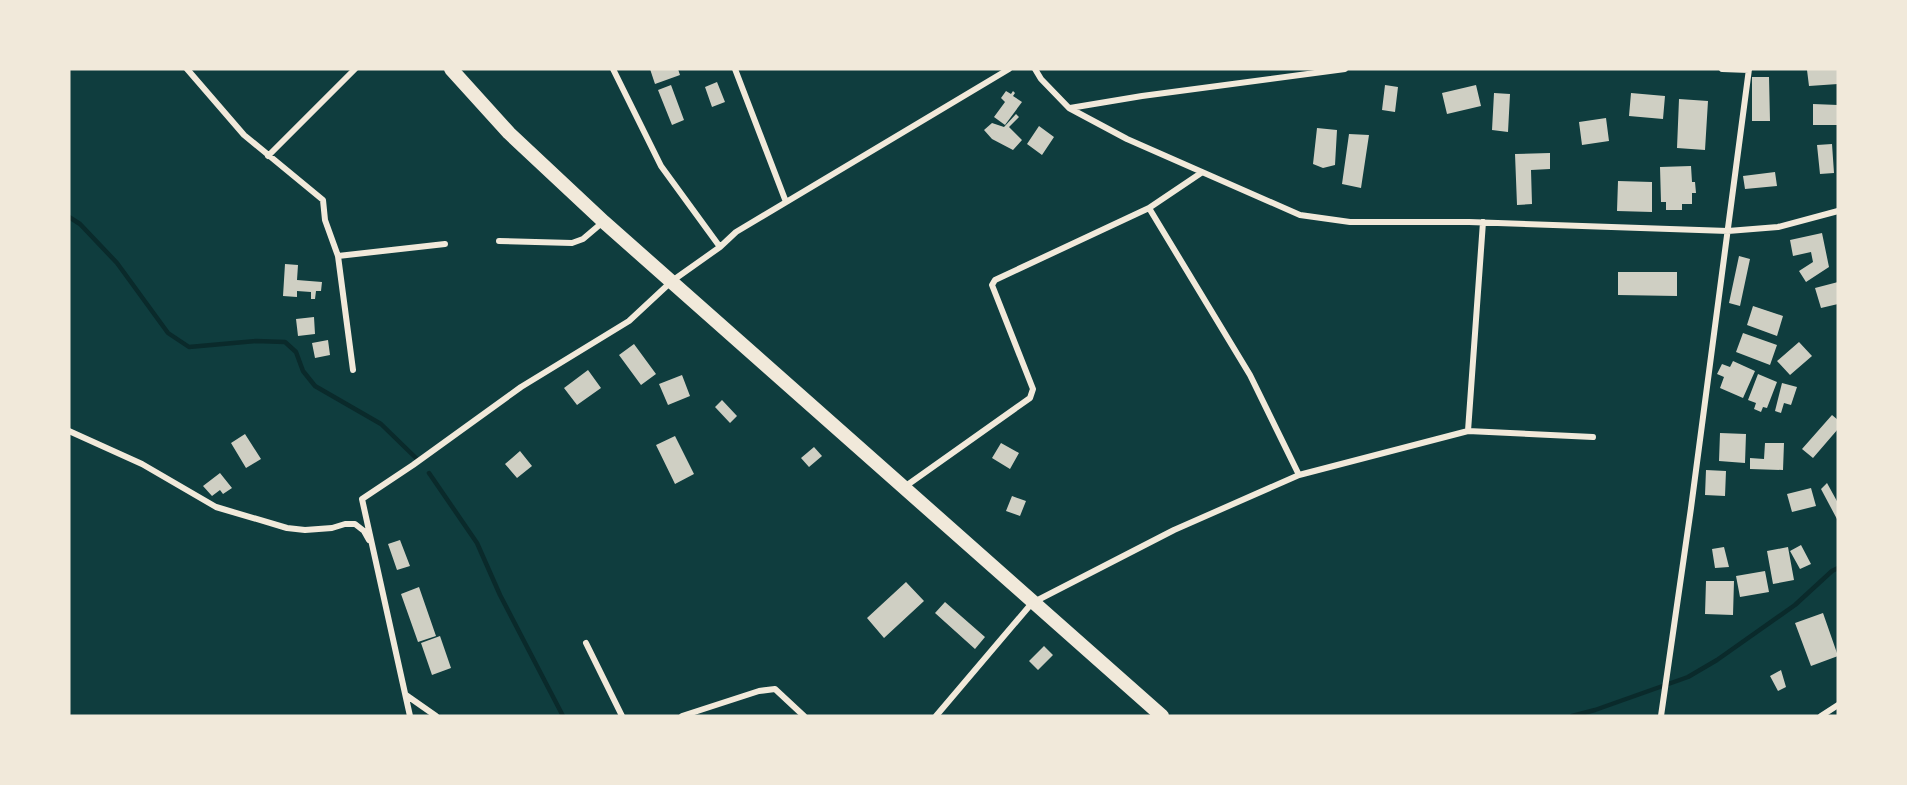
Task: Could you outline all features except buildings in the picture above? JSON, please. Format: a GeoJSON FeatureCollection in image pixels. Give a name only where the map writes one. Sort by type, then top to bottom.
{"type":"FeatureCollection","features":[{"type":"Feature","properties":{"kind":"highway"},"geometry":{"type":"LineString","coordinates":[[456,71],[509,133],[604,222],[1162,716]]}},
{"type":"Feature","properties":{"kind":"street"},"geometry":{"type":"LineString","coordinates":[[187,69],[244,135],[323,200],[325,220],[338,256],[353,370]]}},
{"type":"Feature","properties":{"kind":"street"},"geometry":{"type":"LineString","coordinates":[[268,156],[355,69]]}},
{"type":"Feature","properties":{"kind":"street"},"geometry":{"type":"LineString","coordinates":[[613,69],[662,166],[720,247]]}},
{"type":"Feature","properties":{"kind":"street"},"geometry":{"type":"LineString","coordinates":[[735,69],[786,202]]}},
{"type":"Feature","properties":{"kind":"street"},"geometry":{"type":"LineString","coordinates":[[410,716],[362,499],[521,387],[629,321],[672,281],[720,247],[736,232],[1009,69]]}},
{"type":"Feature","properties":{"kind":"street"},"geometry":{"type":"LineString","coordinates":[[1035,69],[1041,79],[1070,108],[1127,139],[1300,215],[1350,222],[1483,222],[1728,231],[1778,227],[1838,211]]}},
{"type":"Feature","properties":{"kind":"street"},"geometry":{"type":"LineString","coordinates":[[1070,108],[1345,69]]}},
{"type":"Feature","properties":{"kind":"street"},"geometry":{"type":"LineString","coordinates":[[1661,716],[1749,69],[1722,69]]}},
{"type":"Feature","properties":{"kind":"street"},"geometry":{"type":"LineString","coordinates":[[903,488],[1030,398],[1033,389],[992,285],[994,280],[1149,207],[1201,173]]}},
{"type":"Feature","properties":{"kind":"street"},"geometry":{"type":"LineString","coordinates":[[1149,207],[1250,375],[1299,475]]}},
{"type":"Feature","properties":{"kind":"street"},"geometry":{"type":"LineString","coordinates":[[499,241],[572,243],[583,239],[604,222]]}},
{"type":"Feature","properties":{"kind":"street"},"geometry":{"type":"LineString","coordinates":[[1468,431],[1483,222]]}},
{"type":"Feature","properties":{"kind":"street"},"geometry":{"type":"LineString","coordinates":[[338,256],[445,244]]}},
{"type":"Feature","properties":{"kind":"street"},"geometry":{"type":"LineString","coordinates":[[69,431],[142,464],[216,507],[287,528],[305,530],[355,524],[364,531],[374,552]]}},
{"type":"Feature","properties":{"kind":"street"},"geometry":{"type":"LineString","coordinates":[[936,716],[1032,603],[1174,530],[1299,475],[1468,431],[1593,437]]}},
{"type":"Feature","properties":{"kind":"street"},"geometry":{"type":"LineString","coordinates":[[586,643],[622,716]]}},
{"type":"Feature","properties":{"kind":"street"},"geometry":{"type":"LineString","coordinates":[[682,716],[759,691],[775,689],[804,716]]}},
{"type":"Feature","properties":{"kind":"street"},"geometry":{"type":"LineString","coordinates":[[405,695],[436,716]]}},
{"type":"Feature","properties":{"kind":"street"},"geometry":{"type":"LineString","coordinates":[[1821,716],[1838,705]]}},
{"type":"Feature","properties":{"kind":"waterway"},"geometry":{"type":"LineString","coordinates":[[69,217],[80,224],[117,263],[168,333],[189,347],[256,341],[285,342],[296,352],[303,371],[315,386],[381,424],[418,460]]}},
{"type":"Feature","properties":{"kind":"waterway"},"geometry":{"type":"LineString","coordinates":[[429,473],[477,543],[500,595],[563,716]]}},
{"type":"Feature","properties":{"kind":"waterway"},"geometry":{"type":"LineString","coordinates":[[1572,716],[1688,677],[1717,660],[1795,605],[1838,568]]}}]}
